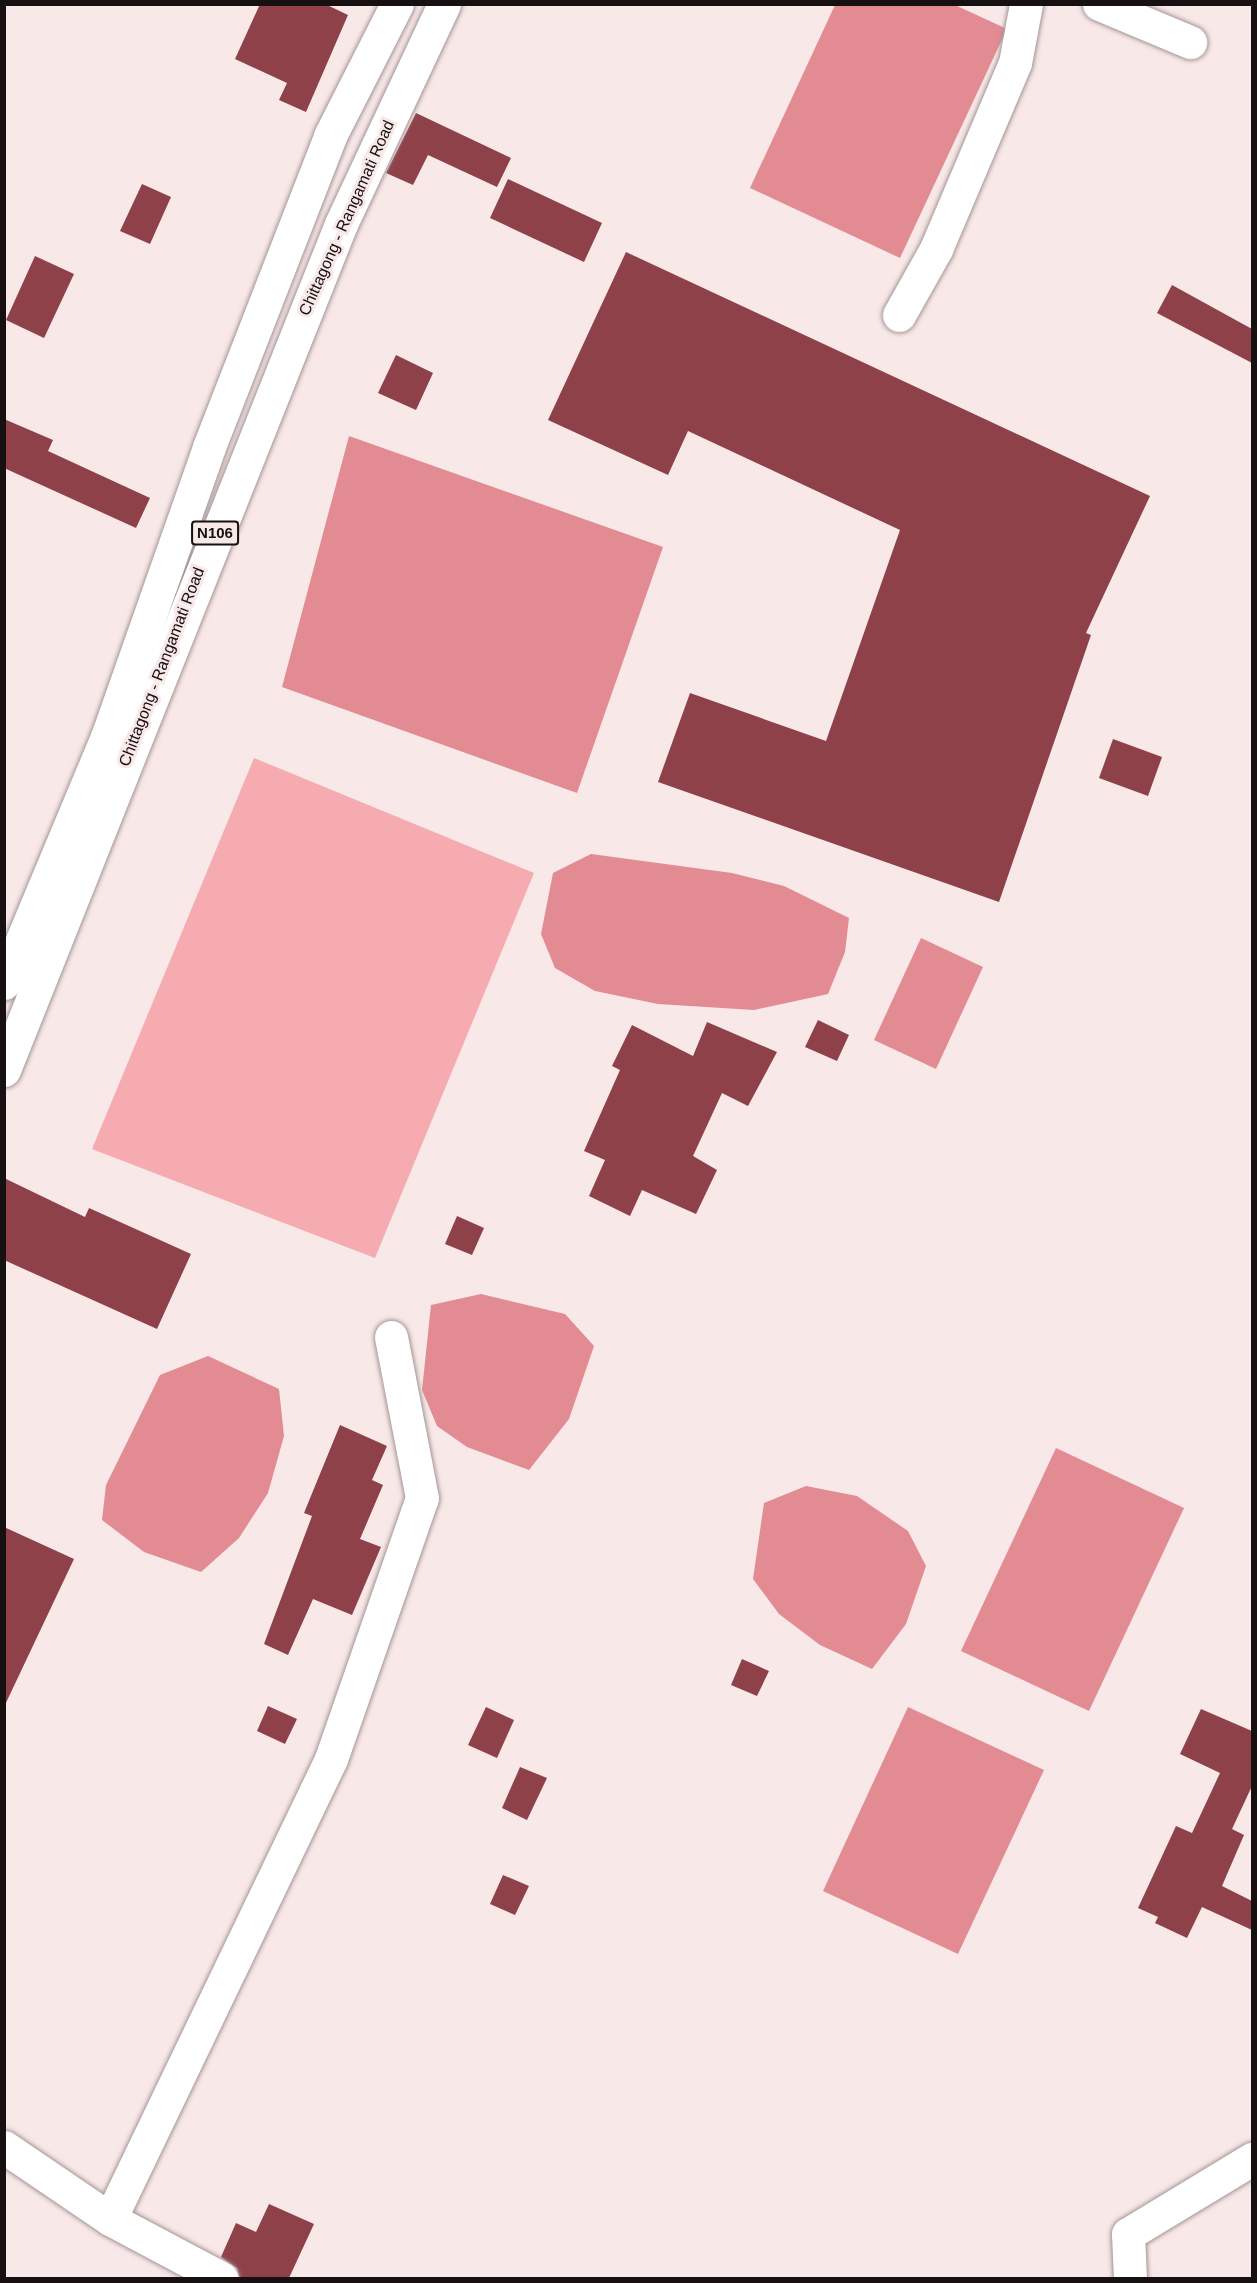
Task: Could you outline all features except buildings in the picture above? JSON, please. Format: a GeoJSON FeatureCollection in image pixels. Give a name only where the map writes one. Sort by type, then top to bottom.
{"type":"FeatureCollection","features":[{"type":"Feature","properties":{"kind":"main road","name":"Chittagong - Rangamati Road"},"geometry":{"type":"LineString","coordinates":[[4,983],[107,737],[209,447],[330,136],[397,4]]}},
{"type":"Feature","properties":{"kind":"main road","name":"Chittagong - Rangamati Road"},"geometry":{"type":"LineString","coordinates":[[4,1070],[341,224],[444,4]]}},
{"type":"Feature","properties":{"kind":"main road"},"geometry":{"type":"LineString","coordinates":[[899,315],[936,249],[1015,63],[1026,4]]}},
{"type":"Feature","properties":{"kind":"main road"},"geometry":{"type":"LineString","coordinates":[[1099,4],[1190,42]]}},
{"type":"Feature","properties":{"kind":"main road"},"geometry":{"type":"LineString","coordinates":[[110,2219],[331,1759],[422,1498],[390,1337]]}},
{"type":"Feature","properties":{"kind":"main road"},"geometry":{"type":"LineString","coordinates":[[4,2147],[110,2219],[221,2278]]}},
{"type":"Feature","properties":{"kind":"main road"},"geometry":{"type":"LineString","coordinates":[[1130,2278],[1128,2234],[1252,2159]]}},
{"type":"Feature","properties":{"kind":"shaded area"},"geometry":{"type":"Polygon","coordinates":[[[835,5],[955,5],[1007,29],[900,258],[750,188],[835,5]]]}},
{"type":"Feature","properties":{"kind":"shaded area"},"geometry":{"type":"Polygon","coordinates":[[[349,436],[663,547],[577,793],[282,687],[349,436]]]}},
{"type":"Feature","properties":{"kind":"shaded area"},"geometry":{"type":"Polygon","coordinates":[[[254,758],[534,873],[375,1258],[92,1149],[254,758]]]}},
{"type":"Feature","properties":{"kind":"shaded area"},"geometry":{"type":"Polygon","coordinates":[[[591,854],[732,873],[784,886],[849,918],[845,952],[828,994],[754,1010],[658,1004],[595,991],[555,968],[541,934],[553,873],[591,854]]]}},
{"type":"Feature","properties":{"kind":"shaded area"},"geometry":{"type":"Polygon","coordinates":[[[921,938],[983,967],[936,1069],[874,1040],[921,938]]]}},
{"type":"Feature","properties":{"kind":"shaded area"},"geometry":{"type":"Polygon","coordinates":[[[481,1294],[565,1314],[594,1346],[569,1419],[529,1470],[467,1447],[437,1426],[422,1390],[431,1305],[481,1294]]]}},
{"type":"Feature","properties":{"kind":"shaded area"},"geometry":{"type":"Polygon","coordinates":[[[208,1356],[279,1389],[284,1436],[268,1493],[239,1538],[201,1572],[144,1552],[102,1520],[106,1485],[160,1375],[208,1356]]]}},
{"type":"Feature","properties":{"kind":"shaded area"},"geometry":{"type":"Polygon","coordinates":[[[1056,1448],[1184,1508],[1089,1711],[961,1651],[1056,1448]]]}},
{"type":"Feature","properties":{"kind":"shaded area"},"geometry":{"type":"Polygon","coordinates":[[[806,1486],[857,1496],[908,1531],[926,1566],[906,1624],[872,1669],[820,1645],[779,1614],[753,1579],[764,1503],[806,1486]]]}},
{"type":"Feature","properties":{"kind":"shaded area"},"geometry":{"type":"Polygon","coordinates":[[[908,1707],[1044,1770],[958,1954],[823,1891],[908,1707]]]}}]}
